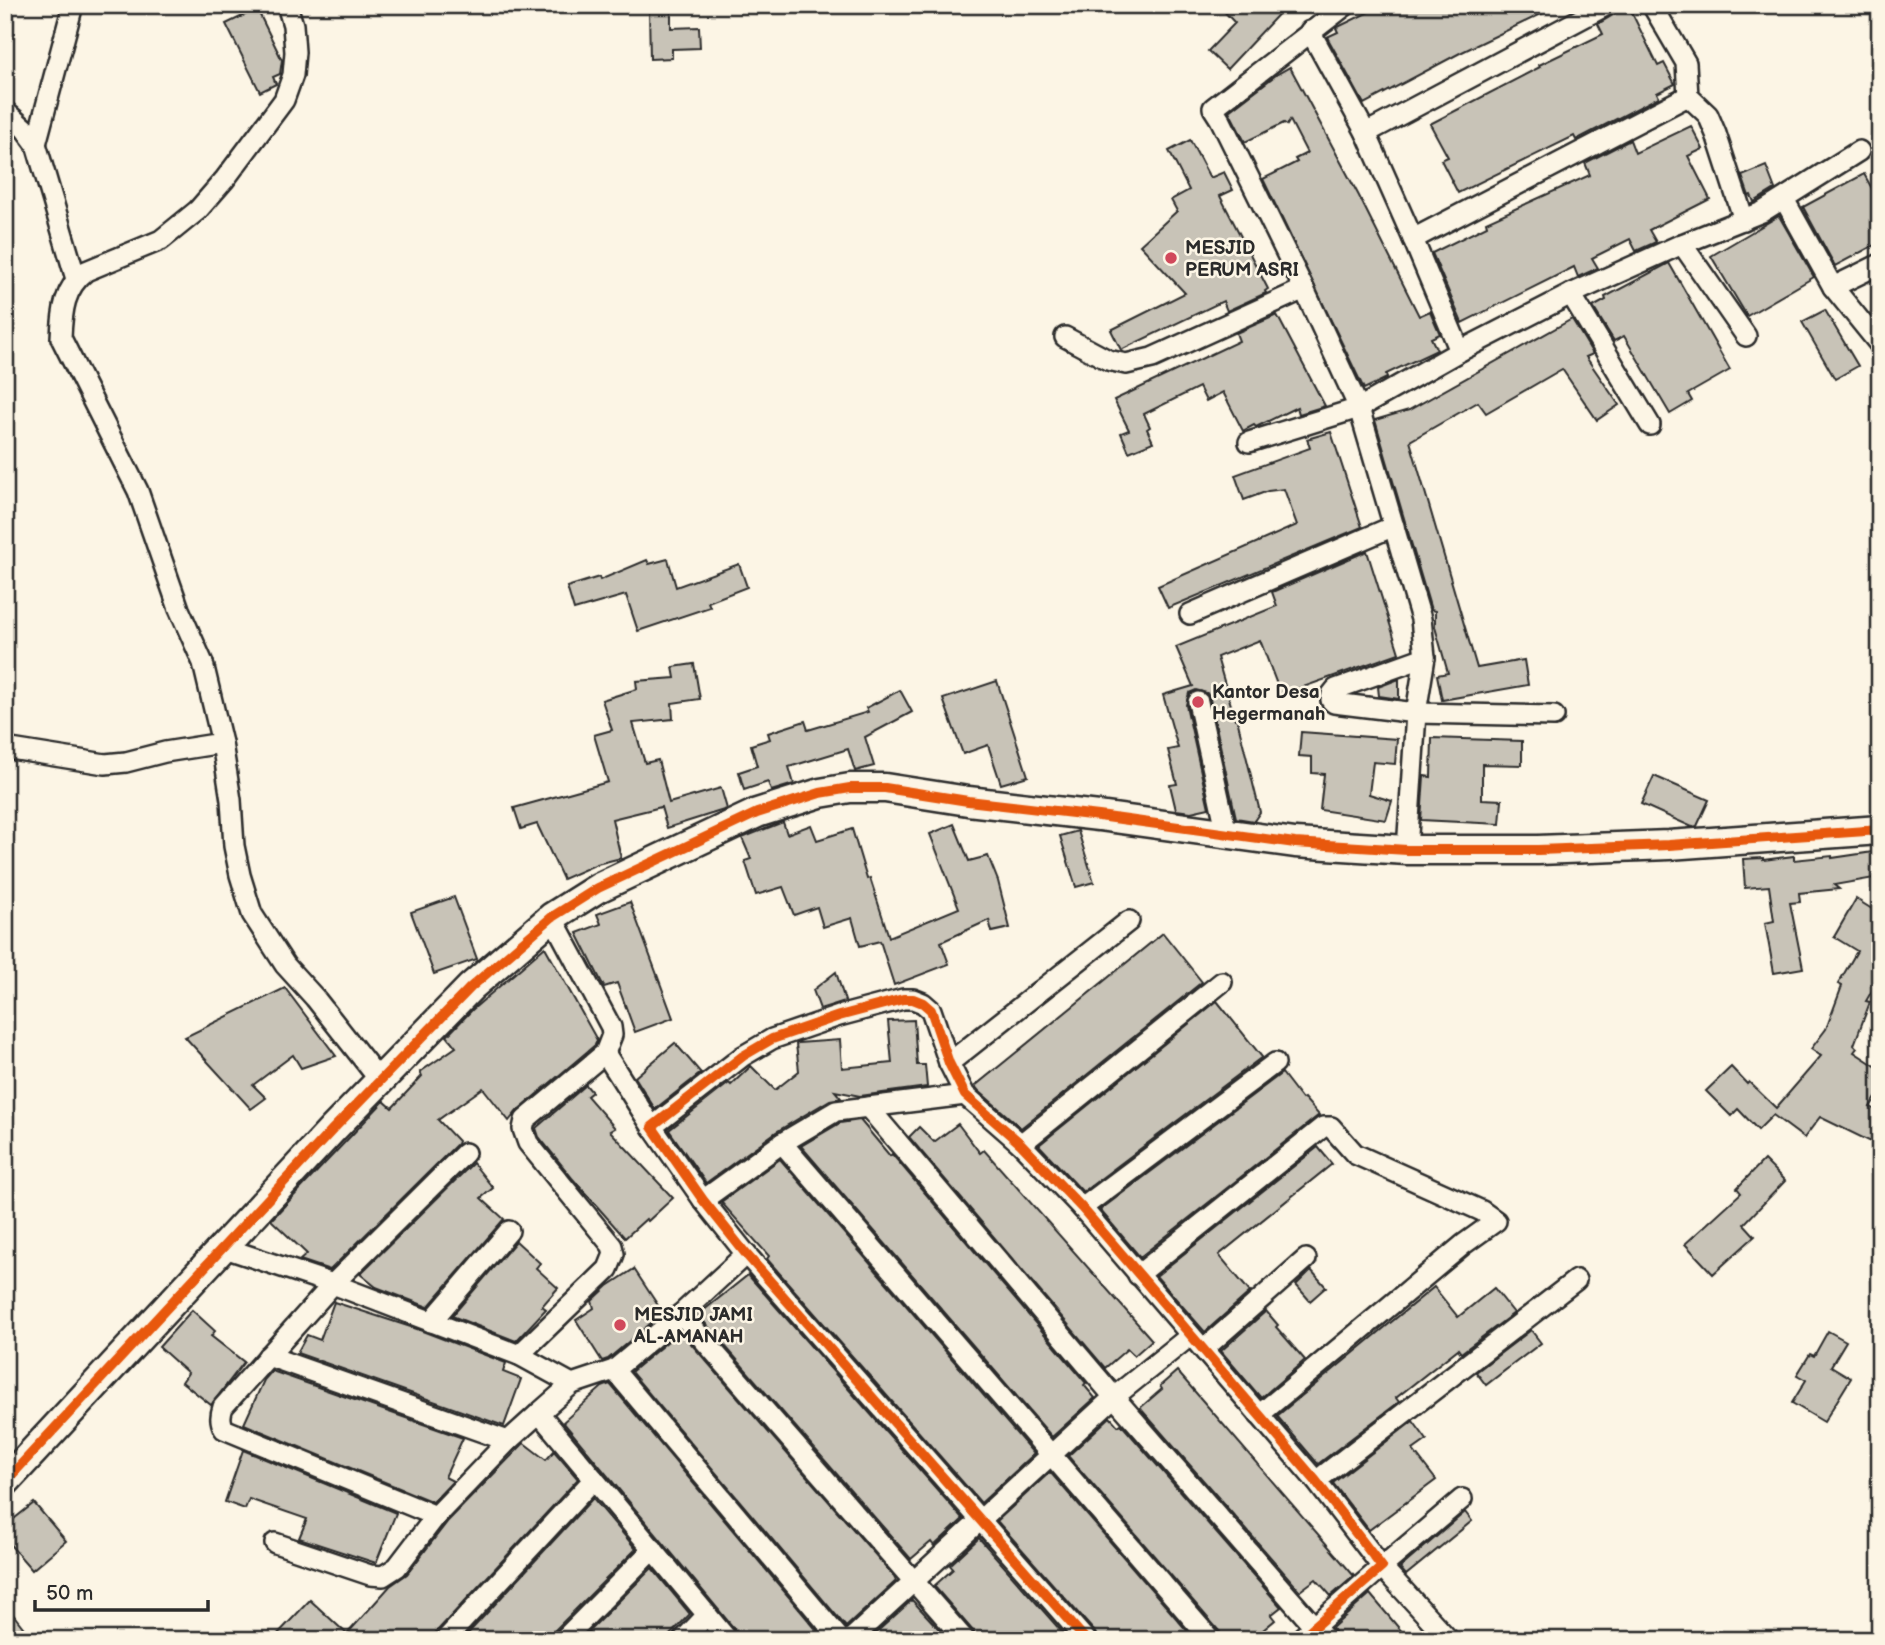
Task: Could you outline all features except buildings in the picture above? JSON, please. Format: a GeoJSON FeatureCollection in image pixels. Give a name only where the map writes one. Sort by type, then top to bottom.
{"type":"FeatureCollection","features":[{"type":"Feature","properties":{"kind":"street"},"geometry":{"type":"LineString","coordinates":[[36,145],[73,5]]}},
{"type":"Feature","properties":{"kind":"street"},"geometry":{"type":"LineString","coordinates":[[288,5],[295,52],[293,75],[284,100],[225,179],[198,210],[161,240],[86,271],[76,279],[64,304],[61,338],[138,491],[179,609],[203,663],[222,743],[236,856],[252,914],[285,965],[315,998],[381,1082]]}},
{"type":"Feature","properties":{"kind":"street"},"geometry":{"type":"LineString","coordinates":[[1346,5],[1213,108],[1304,289],[1359,408],[1422,619],[1425,657],[1416,713],[1407,850]]}},
{"type":"Feature","properties":{"kind":"street"},"geometry":{"type":"LineString","coordinates":[[1366,133],[1607,5]]}},
{"type":"Feature","properties":{"kind":"street"},"geometry":{"type":"LineString","coordinates":[[1652,5],[1686,62],[1688,96],[1707,115],[1712,125],[1744,220]]}},
{"type":"Feature","properties":{"kind":"street"},"geometry":{"type":"LineString","coordinates":[[1310,31],[1366,133],[1460,351]]}},
{"type":"Feature","properties":{"kind":"street"},"geometry":{"type":"LineString","coordinates":[[1413,239],[1688,96]]}},
{"type":"Feature","properties":{"kind":"street"},"geometry":{"type":"LineString","coordinates":[[5,111],[25,129],[36,145],[76,279]]}},
{"type":"Feature","properties":{"kind":"street"},"geometry":{"type":"LineString","coordinates":[[1249,442],[1359,408],[1460,351],[1571,294],[1682,244],[1744,220],[1784,199],[1859,151]]}},
{"type":"Feature","properties":{"kind":"street"},"geometry":{"type":"LineString","coordinates":[[1784,199],[1833,287],[1880,345]]}},
{"type":"Feature","properties":{"kind":"street"},"geometry":{"type":"LineString","coordinates":[[1682,244],[1746,336]]}},
{"type":"Feature","properties":{"kind":"street"},"geometry":{"type":"LineString","coordinates":[[1833,287],[1880,264]]}},
{"type":"Feature","properties":{"kind":"street"},"geometry":{"type":"LineString","coordinates":[[1065,337],[1108,360],[1126,364],[1152,358],[1304,289]]}},
{"type":"Feature","properties":{"kind":"street"},"geometry":{"type":"LineString","coordinates":[[1571,294],[1650,425]]}},
{"type":"Feature","properties":{"kind":"street"},"geometry":{"type":"LineString","coordinates":[[1190,614],[1394,526]]}},
{"type":"Feature","properties":{"kind":"street"},"geometry":{"type":"LineString","coordinates":[[1425,657],[1336,689],[1331,700],[1334,703],[1416,713],[1554,716]]}},
{"type":"Feature","properties":{"kind":"street"},"geometry":{"type":"LineString","coordinates":[[1198,702],[1227,834]]}},
{"type":"Feature","properties":{"kind":"street"},"geometry":{"type":"LineString","coordinates":[[5,748],[105,764],[222,743]]}},
{"type":"Feature","properties":{"kind":"street"},"geometry":{"type":"LineString","coordinates":[[5,1482],[333,1129],[471,987],[552,917],[598,888],[757,813],[820,793],[850,788],[897,789],[968,801],[1296,843],[1407,850],[1669,845],[1880,830]]}},
{"type":"Feature","properties":{"kind":"street"},"geometry":{"type":"LineString","coordinates":[[519,1355],[608,1269],[613,1260],[612,1246],[528,1143],[523,1129],[525,1120],[605,1054],[612,1035],[611,1027],[552,917]]}},
{"type":"Feature","properties":{"kind":"street"},"geometry":{"type":"LineString","coordinates":[[949,1063],[1129,921]]}},
{"type":"Feature","properties":{"kind":"street"},"geometry":{"type":"LineString","coordinates":[[1021,1144],[1222,982]]}},
{"type":"Feature","properties":{"kind":"street"},"geometry":{"type":"LineString","coordinates":[[652,1128],[743,1056],[772,1039],[839,1016],[904,999],[923,1003],[931,1010],[949,1063],[965,1094],[1021,1144],[1082,1208],[1315,1481],[1382,1567],[1449,1640]]}},
{"type":"Feature","properties":{"kind":"street"},"geometry":{"type":"LineString","coordinates":[[605,1054],[652,1128],[703,1200],[746,1254],[1086,1640]]}},
{"type":"Feature","properties":{"kind":"street"},"geometry":{"type":"LineString","coordinates":[[1082,1208],[1275,1063]]}},
{"type":"Feature","properties":{"kind":"street"},"geometry":{"type":"LineString","coordinates":[[703,1200],[782,1143],[836,1111],[965,1094]]}},
{"type":"Feature","properties":{"kind":"street"},"geometry":{"type":"LineString","coordinates":[[868,1107],[1114,1397],[1320,1633]]}},
{"type":"Feature","properties":{"kind":"street"},"geometry":{"type":"LineString","coordinates":[[1138,1275],[1323,1126],[1331,1127],[1355,1154],[1469,1205],[1496,1221],[1464,1244],[1259,1415]]}},
{"type":"Feature","properties":{"kind":"street"},"geometry":{"type":"LineString","coordinates":[[782,1143],[1211,1640]]}},
{"type":"Feature","properties":{"kind":"street"},"geometry":{"type":"LineString","coordinates":[[436,1516],[224,1429],[221,1422],[223,1407],[332,1284],[465,1153]]}},
{"type":"Feature","properties":{"kind":"street"},"geometry":{"type":"LineString","coordinates":[[431,1322],[509,1231]]}},
{"type":"Feature","properties":{"kind":"street"},"geometry":{"type":"LineString","coordinates":[[222,1247],[332,1284],[519,1355],[572,1384]]}},
{"type":"Feature","properties":{"kind":"street"},"geometry":{"type":"LineString","coordinates":[[275,1543],[370,1575],[383,1576],[397,1567],[436,1516],[508,1441],[539,1413],[572,1384],[614,1370],[681,1314],[746,1254]]}},
{"type":"Feature","properties":{"kind":"street"},"geometry":{"type":"LineString","coordinates":[[850,1640],[1114,1397],[1197,1342],[1306,1259]]}},
{"type":"Feature","properties":{"kind":"street"},"geometry":{"type":"LineString","coordinates":[[1315,1481],[1576,1280]]}},
{"type":"Feature","properties":{"kind":"street"},"geometry":{"type":"LineString","coordinates":[[681,1314],[965,1640]]}},
{"type":"Feature","properties":{"kind":"street"},"geometry":{"type":"LineString","coordinates":[[268,1356],[508,1441]]}},
{"type":"Feature","properties":{"kind":"street"},"geometry":{"type":"LineString","coordinates":[[614,1370],[841,1640]]}},
{"type":"Feature","properties":{"kind":"street"},"geometry":{"type":"LineString","coordinates":[[539,1413],[727,1640]]}},
{"type":"Feature","properties":{"kind":"street"},"geometry":{"type":"LineString","coordinates":[[445,1640],[594,1479]]}},
{"type":"Feature","properties":{"kind":"street"},"geometry":{"type":"LineString","coordinates":[[1299,1640],[1320,1633],[1382,1567],[1462,1499]]}},
{"type":"Feature","properties":{"kind":"street"},"geometry":{"type":"LineString","coordinates":[[564,1640],[653,1549]]}},
{"type":"Feature","properties":{"kind":"street"},"geometry":{"type":"LineString","coordinates":[[683,1640],[707,1615]]}},
{"type":"Feature","properties":{"kind":"cycle path"},"geometry":{"type":"LineString","coordinates":[[5,1482],[333,1129],[471,987],[552,917],[598,888],[757,813],[820,793],[850,788],[885,788],[1295,843],[1407,850],[1538,850],[1669,845],[1880,830]]}},
{"type":"Feature","properties":{"kind":"cycle path"},"geometry":{"type":"LineString","coordinates":[[1086,1640],[746,1254],[703,1200],[652,1127],[743,1056],[772,1039],[839,1016],[903,999],[913,999],[931,1010],[949,1063],[965,1095],[1021,1144],[1082,1208],[1316,1481],[1382,1567],[1299,1640]]}},
{"type":"Feature","properties":{"kind":"place","name":"MESJID PERUM ASRI"},"geometry":{"type":"Point","coordinates":[1171,258]}},
{"type":"Feature","properties":{"kind":"place","name":"Kantor Desa Hegermanah"},"geometry":{"type":"Point","coordinates":[1198,702]}},
{"type":"Feature","properties":{"kind":"place","name":"MESJID JAMI AL-AMANAH"},"geometry":{"type":"Point","coordinates":[620,1325]}}]}
